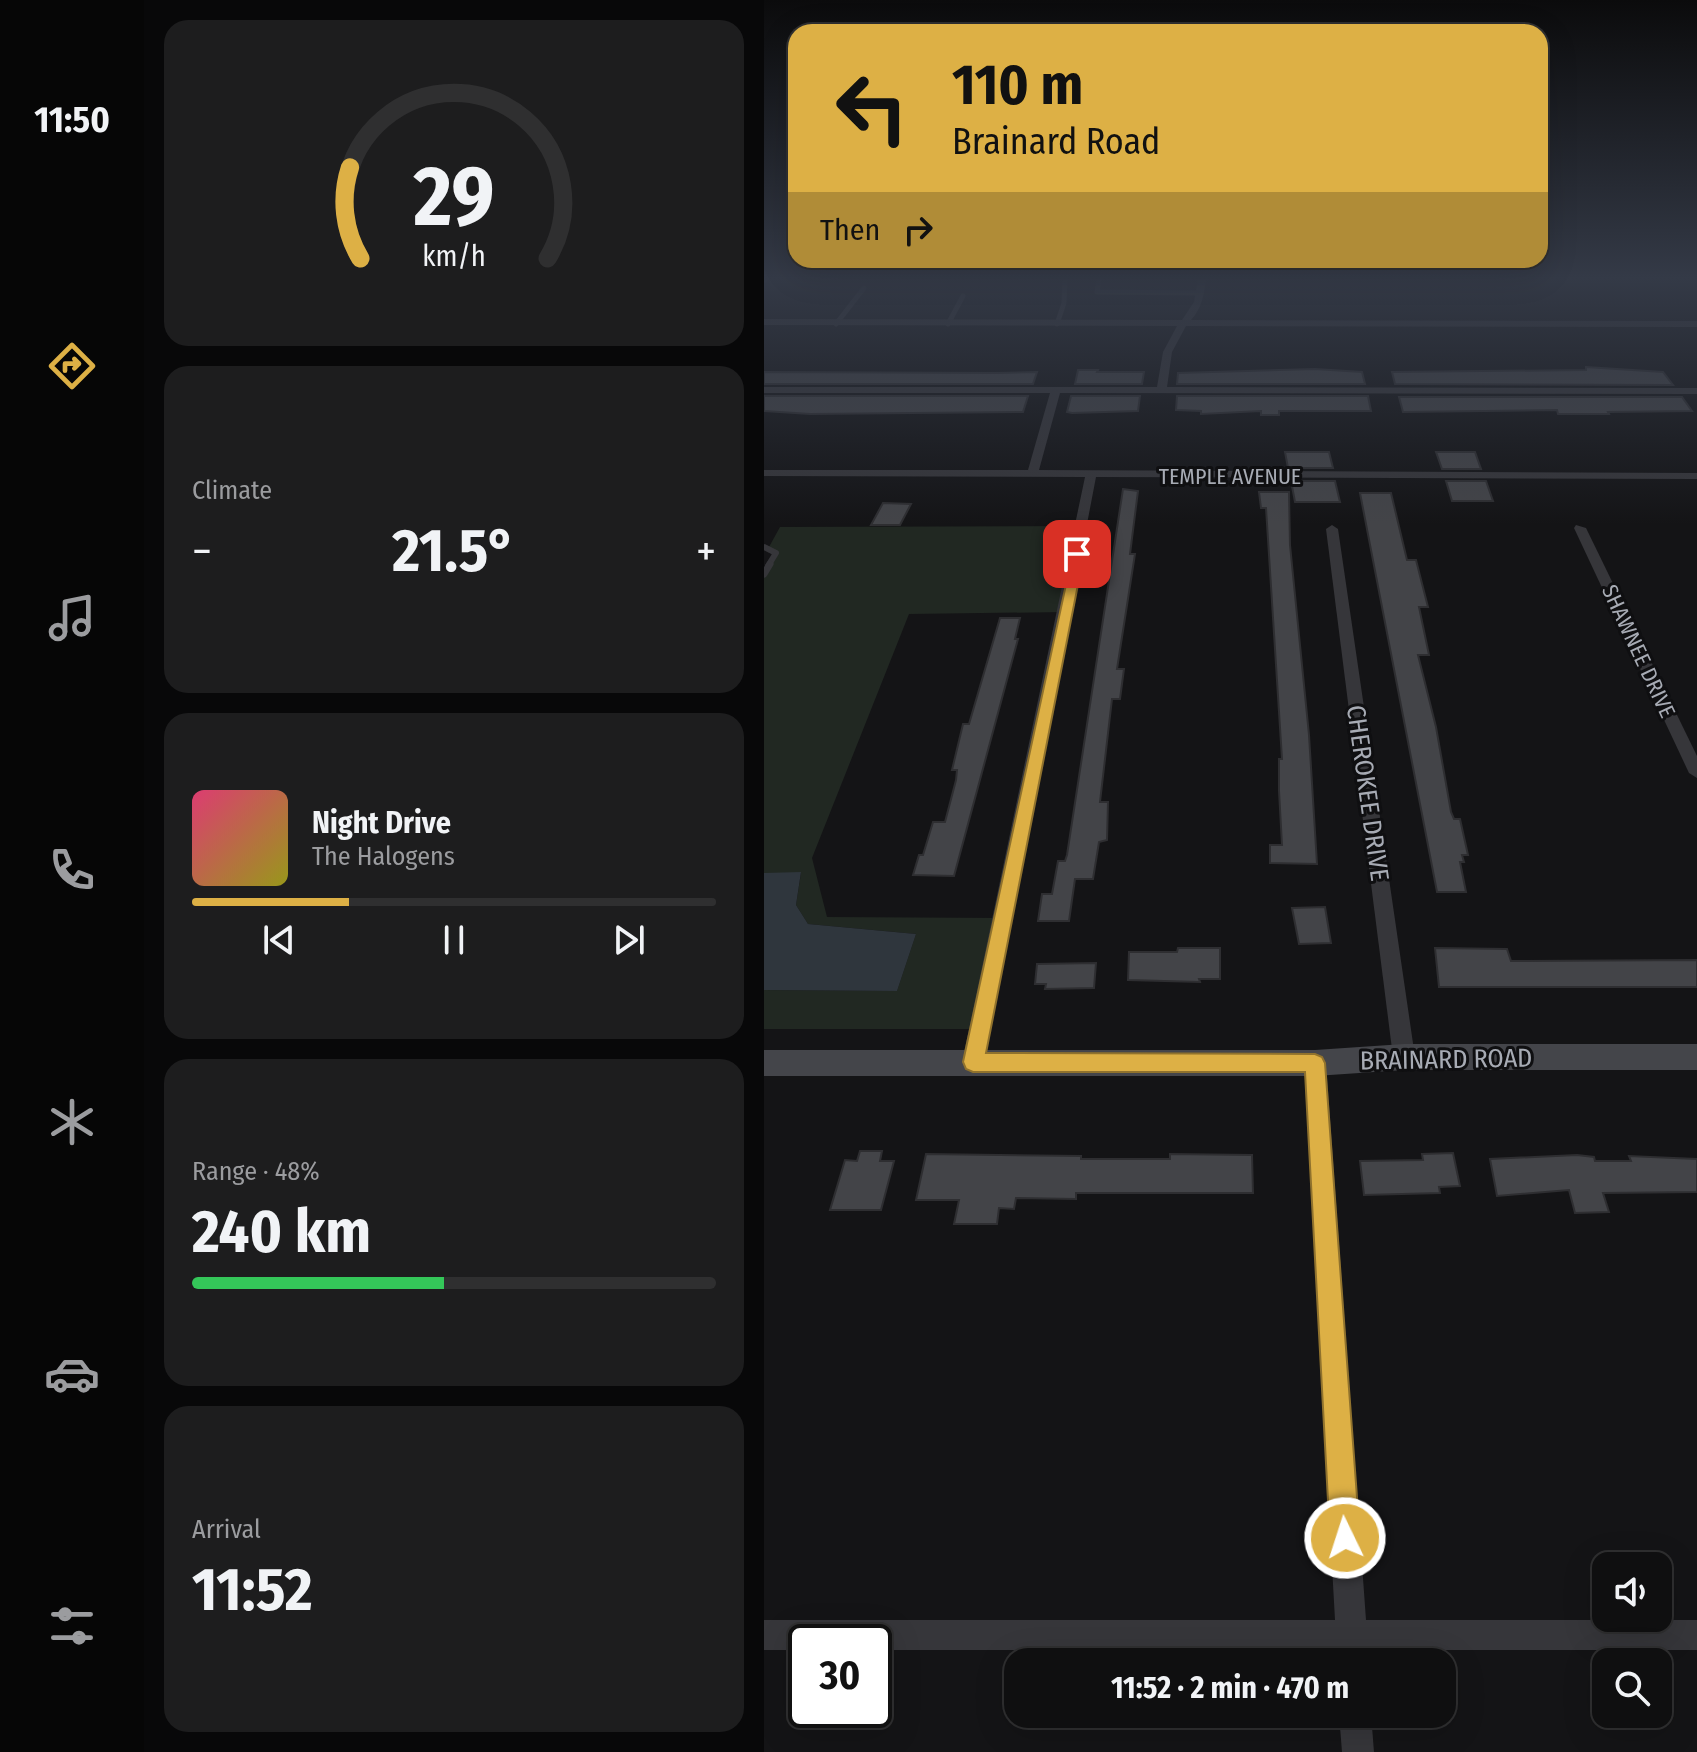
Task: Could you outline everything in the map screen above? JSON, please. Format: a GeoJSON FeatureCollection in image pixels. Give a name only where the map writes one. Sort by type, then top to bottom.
{"type":"FeatureCollection","features":[{"type":"Feature","properties":{"kind":"main road","name":"BRAINARD ROAD"},"geometry":{"type":"LineString","coordinates":[[764,1063],[1315,1063],[1404,1057],[1697,1057]]}},
{"type":"Feature","properties":{"kind":"street"},"geometry":{"type":"LineString","coordinates":[[1162,390],[1165,361]]}},
{"type":"Feature","properties":{"kind":"street"},"geometry":{"type":"LineString","coordinates":[[764,390],[1697,391]]}},
{"type":"Feature","properties":{"kind":"street"},"geometry":{"type":"LineString","coordinates":[[1032,475],[1056,391]]}},
{"type":"Feature","properties":{"kind":"street","name":"TEMPLE AVENUE"},"geometry":{"type":"LineString","coordinates":[[764,473],[1697,476]]}},
{"type":"Feature","properties":{"kind":"street"},"geometry":{"type":"LineString","coordinates":[[973,1062],[1091,476]]}},
{"type":"Feature","properties":{"kind":"street","name":"SHAWNEE DRIVE"},"geometry":{"type":"LineString","coordinates":[[1580,528],[1697,773]]}},
{"type":"Feature","properties":{"kind":"street","name":"CHEROKEE DRIVE"},"geometry":{"type":"LineString","coordinates":[[1332,529],[1404,1057]]}},
{"type":"Feature","properties":{"kind":"street"},"geometry":{"type":"LineString","coordinates":[[1315,1063],[1352,1648]]}},
{"type":"Feature","properties":{"kind":"street"},"geometry":{"type":"LineString","coordinates":[[764,1635],[1352,1648],[1697,1635]]}},
{"type":"Feature","properties":{"kind":"street"},"geometry":{"type":"LineString","coordinates":[[1356,1728],[1358,1752]]}},
{"type":"Feature","properties":{"kind":"lane"},"geometry":{"type":"LineString","coordinates":[[764,547],[776,553],[764,574]]}},
{"type":"Feature","properties":{"kind":"shaded area"},"geometry":{"type":"Polygon","coordinates":[[[1083,526],[1066,612],[909,614],[812,858],[827,917],[1003,918],[980,1029],[764,1029],[764,990],[897,991],[916,934],[808,924],[796,905],[801,873],[764,873],[764,574],[775,554],[769,547],[780,527],[1083,526]]]}},
{"type":"Feature","properties":{"kind":"shaded area"},"geometry":{"type":"Polygon","coordinates":[[[801,872],[796,905],[808,924],[916,934],[897,991],[764,990],[764,873],[801,872]]]}},
{"type":"Feature","properties":{"kind":"building"},"geometry":{"type":"Polygon","coordinates":[[[1586,367],[1663,372],[1673,385],[1395,384],[1392,372],[1586,370],[1586,367]]]}},
{"type":"Feature","properties":{"kind":"building"},"geometry":{"type":"Polygon","coordinates":[[[1315,369],[1362,372],[1365,384],[1177,384],[1178,373],[1315,369]]]}},
{"type":"Feature","properties":{"kind":"building"},"geometry":{"type":"Polygon","coordinates":[[[1078,370],[1144,372],[1142,384],[1075,384],[1078,370]]]}},
{"type":"Feature","properties":{"kind":"building"},"geometry":{"type":"Polygon","coordinates":[[[764,372],[1037,372],[1033,384],[764,384],[764,372]]]}},
{"type":"Feature","properties":{"kind":"building"},"geometry":{"type":"Polygon","coordinates":[[[764,396],[1028,396],[1023,412],[810,414],[764,411],[764,396]]]}},
{"type":"Feature","properties":{"kind":"building"},"geometry":{"type":"Polygon","coordinates":[[[1071,396],[1140,396],[1138,411],[1072,413],[1067,412],[1071,396]]]}},
{"type":"Feature","properties":{"kind":"building"},"geometry":{"type":"Polygon","coordinates":[[[1177,396],[1368,396],[1371,411],[1201,414],[1201,411],[1176,410],[1177,396]]]}},
{"type":"Feature","properties":{"kind":"building"},"geometry":{"type":"Polygon","coordinates":[[[1399,397],[1682,397],[1692,411],[1609,414],[1558,414],[1557,410],[1403,412],[1399,397]]]}},
{"type":"Feature","properties":{"kind":"building"},"geometry":{"type":"Polygon","coordinates":[[[1285,452],[1329,452],[1333,468],[1288,468],[1285,452]]]}},
{"type":"Feature","properties":{"kind":"building"},"geometry":{"type":"Polygon","coordinates":[[[1436,452],[1475,452],[1481,469],[1442,469],[1436,452]]]}},
{"type":"Feature","properties":{"kind":"building"},"geometry":{"type":"Polygon","coordinates":[[[1291,481],[1335,481],[1340,502],[1295,502],[1291,481]]]}},
{"type":"Feature","properties":{"kind":"building"},"geometry":{"type":"Polygon","coordinates":[[[1446,481],[1486,481],[1493,501],[1452,501],[1446,481]]]}},
{"type":"Feature","properties":{"kind":"building"},"geometry":{"type":"Polygon","coordinates":[[[1123,489],[1138,491],[1130,554],[1135,554],[1117,669],[1124,669],[1120,699],[1112,699],[1100,802],[1108,802],[1107,840],[1099,842],[1093,879],[1075,879],[1069,921],[1038,921],[1042,894],[1052,894],[1058,861],[1065,861],[1067,855],[1123,489]]]}},
{"type":"Feature","properties":{"kind":"building"},"geometry":{"type":"Polygon","coordinates":[[[1259,492],[1289,492],[1290,545],[1309,735],[1317,864],[1270,863],[1270,845],[1282,845],[1279,759],[1282,759],[1266,508],[1261,508],[1259,492]]]}},
{"type":"Feature","properties":{"kind":"building"},"geometry":{"type":"Polygon","coordinates":[[[1360,493],[1391,493],[1407,560],[1416,560],[1428,607],[1419,607],[1429,655],[1418,655],[1436,727],[1451,812],[1454,819],[1460,819],[1468,855],[1462,855],[1464,862],[1460,862],[1466,892],[1437,892],[1360,493]]]}},
{"type":"Feature","properties":{"kind":"building"},"geometry":{"type":"Polygon","coordinates":[[[883,503],[911,504],[900,525],[871,525],[883,503]]]}},
{"type":"Feature","properties":{"kind":"building"},"geometry":{"type":"Polygon","coordinates":[[[1000,618],[1020,618],[1015,639],[1018,639],[954,876],[913,875],[933,822],[945,822],[956,780],[957,770],[952,770],[963,724],[969,724],[1000,618]]]}},
{"type":"Feature","properties":{"kind":"building"},"geometry":{"type":"Polygon","coordinates":[[[1325,907],[1331,943],[1299,944],[1292,908],[1325,907]]]}},
{"type":"Feature","properties":{"kind":"building"},"geometry":{"type":"Polygon","coordinates":[[[1178,948],[1220,948],[1220,979],[1199,979],[1200,982],[1128,980],[1129,952],[1177,952],[1178,948]]]}},
{"type":"Feature","properties":{"kind":"building"},"geometry":{"type":"Polygon","coordinates":[[[1435,948],[1507,949],[1511,961],[1697,960],[1697,987],[1439,987],[1435,948]]]}},
{"type":"Feature","properties":{"kind":"building"},"geometry":{"type":"Polygon","coordinates":[[[1096,963],[1094,988],[1045,989],[1046,984],[1035,984],[1037,964],[1096,963]]]}},
{"type":"Feature","properties":{"kind":"building"},"geometry":{"type":"Polygon","coordinates":[[[860,1151],[882,1151],[880,1161],[894,1161],[881,1210],[830,1210],[845,1160],[857,1161],[860,1151]]]}},
{"type":"Feature","properties":{"kind":"building"},"geometry":{"type":"Polygon","coordinates":[[[1453,1153],[1460,1186],[1439,1187],[1440,1193],[1364,1195],[1360,1161],[1423,1160],[1422,1154],[1453,1153]]]}},
{"type":"Feature","properties":{"kind":"building"},"geometry":{"type":"Polygon","coordinates":[[[926,1154],[1081,1156],[1081,1159],[1170,1159],[1170,1154],[1252,1155],[1253,1193],[1076,1193],[1076,1199],[1016,1198],[1014,1209],[999,1208],[997,1224],[954,1224],[959,1200],[916,1200],[926,1154]]]}},
{"type":"Feature","properties":{"kind":"building"},"geometry":{"type":"Polygon","coordinates":[[[1629,1156],[1697,1159],[1697,1192],[1603,1193],[1609,1212],[1575,1213],[1569,1190],[1497,1196],[1490,1159],[1594,1157],[1595,1161],[1631,1161],[1629,1156]]]}},
{"type":"Feature","properties":{"kind":"route"},"geometry":{"type":"LineString","coordinates":[[1077,554],[973,1062],[1315,1063],[1345,1538]]}}]}
